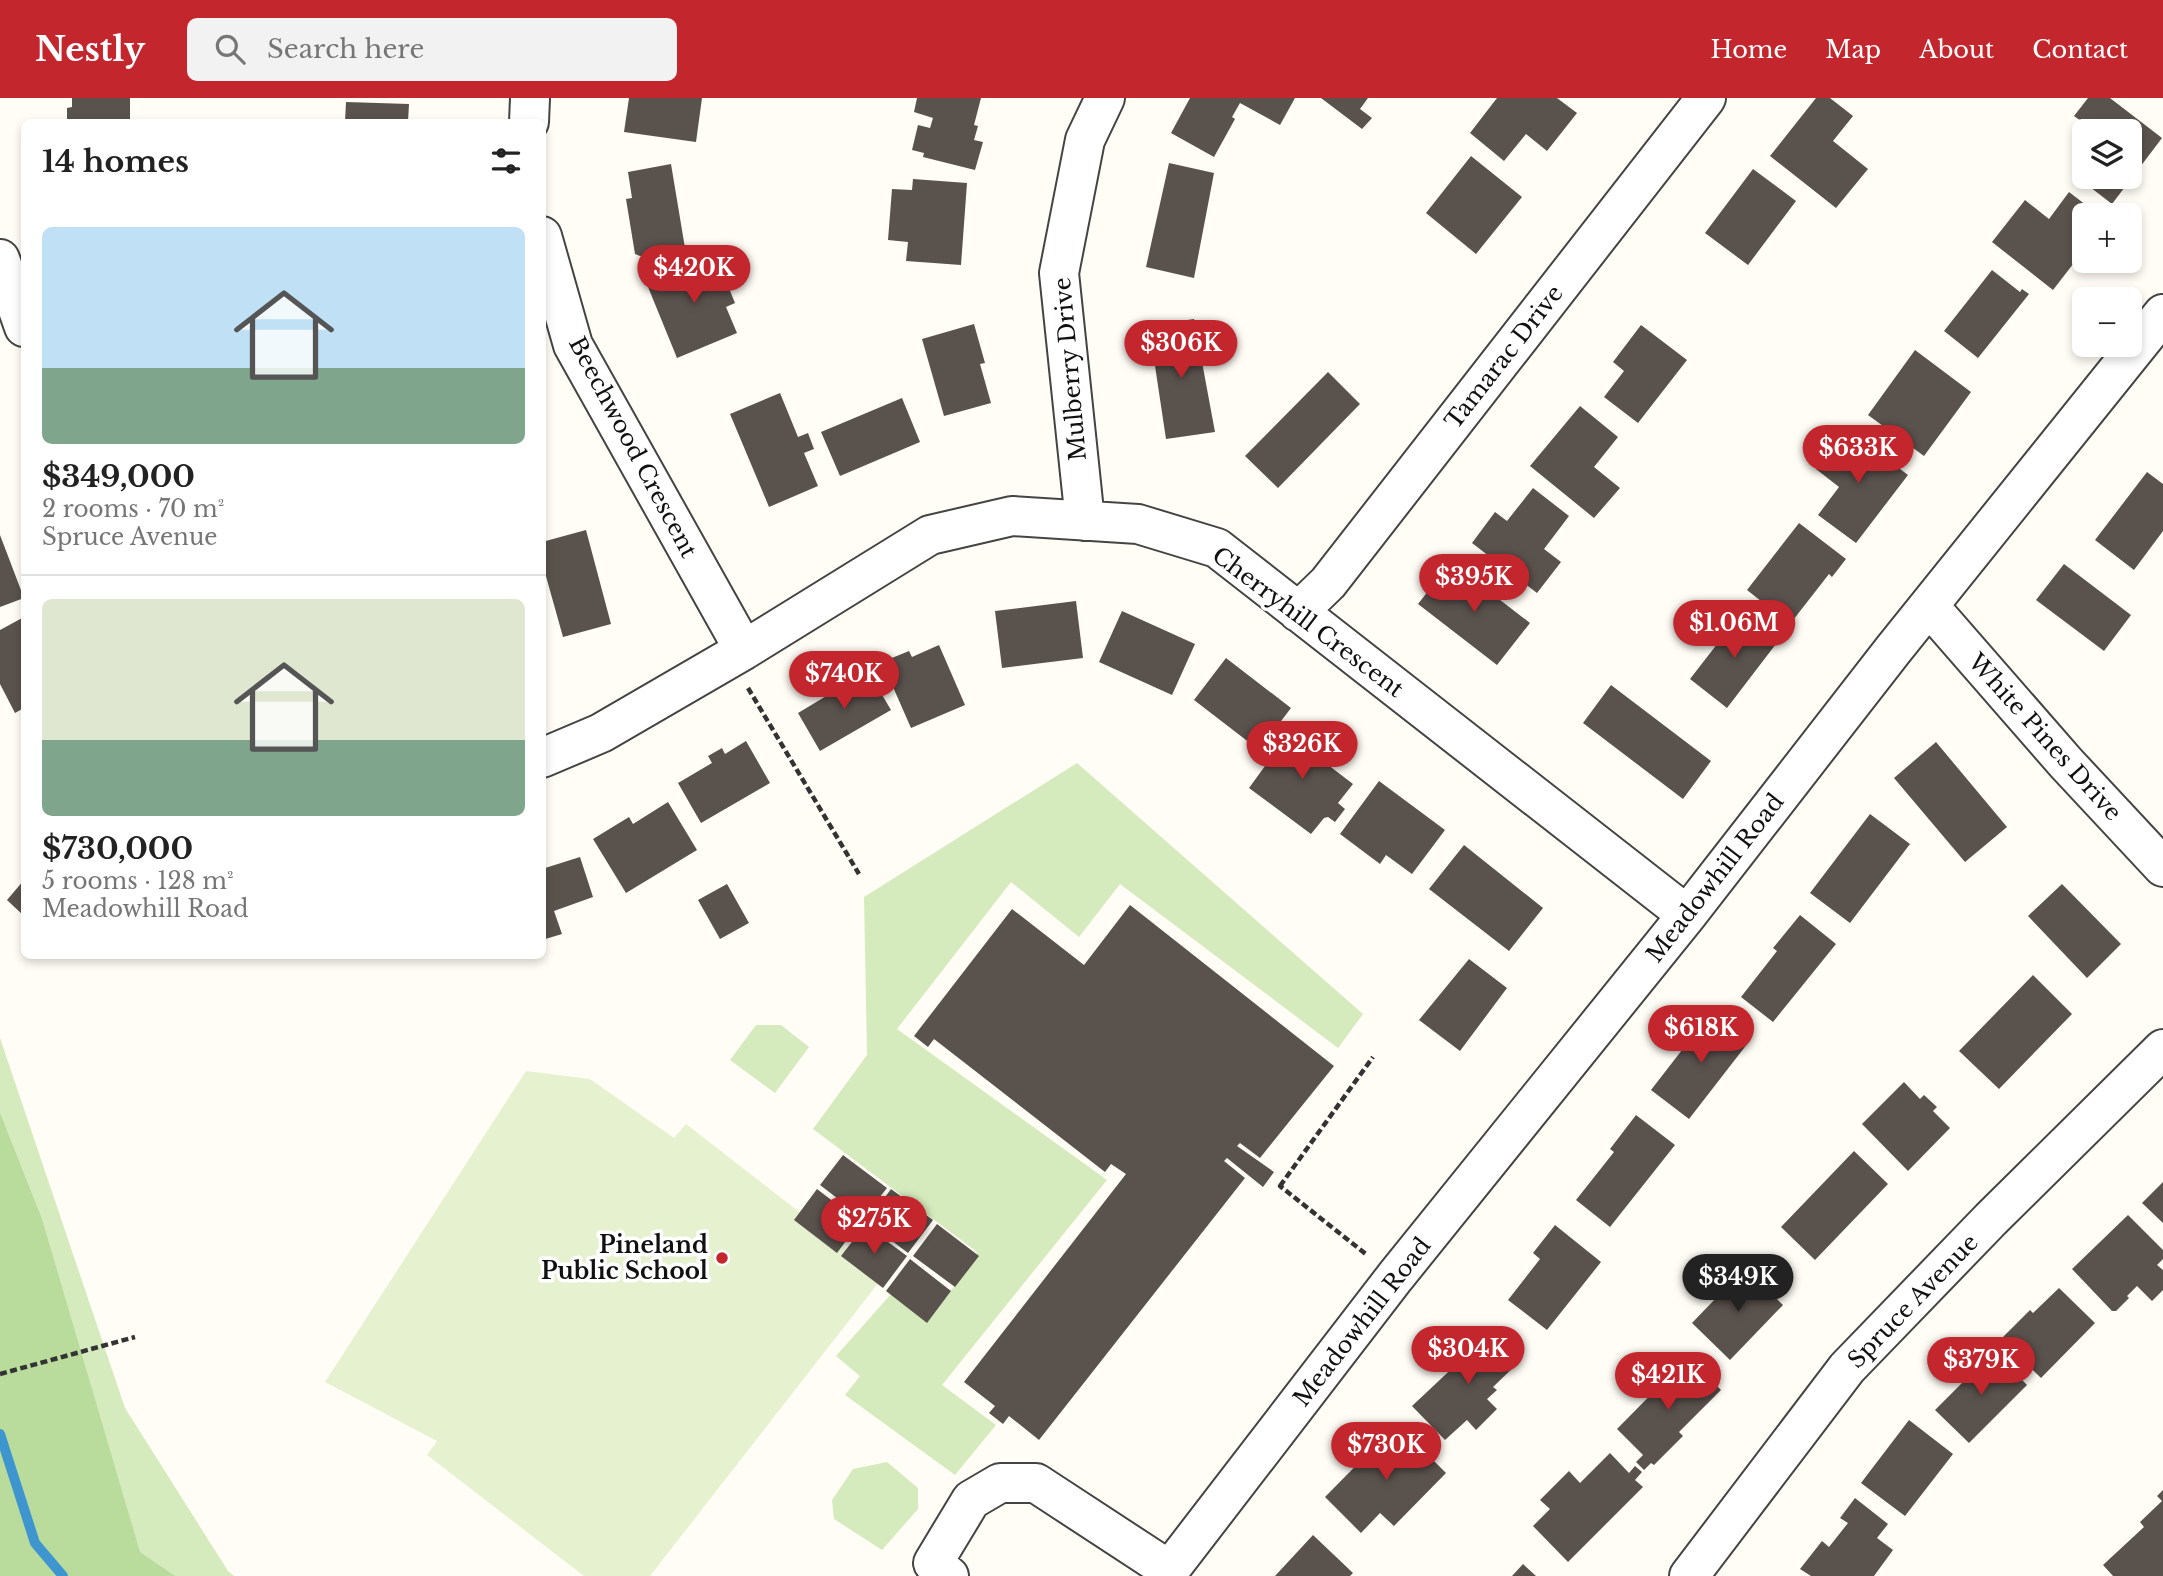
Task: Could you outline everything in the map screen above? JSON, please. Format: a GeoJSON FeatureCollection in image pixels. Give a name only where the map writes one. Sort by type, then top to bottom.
{"type":"FeatureCollection","features":[{"type":"Feature","properties":{"kind":"street"},"geometry":{"type":"LineString","coordinates":[[529,119],[530,98]]}},
{"type":"Feature","properties":{"kind":"street","name":"Mulberry Drive"},"geometry":{"type":"LineString","coordinates":[[1085,521],[1059,273],[1085,139],[1105,98]]}},
{"type":"Feature","properties":{"kind":"street","name":"Tamarac Drive"},"geometry":{"type":"LineString","coordinates":[[1298,612],[1328,583],[1706,98]]}},
{"type":"Feature","properties":{"kind":"street","name":"Beechwood Crescent"},"geometry":{"type":"LineString","coordinates":[[546,250],[573,345],[737,654]]}},
{"type":"Feature","properties":{"kind":"street"},"geometry":{"type":"LineString","coordinates":[[0,259],[21,318]]}},
{"type":"Feature","properties":{"kind":"street","name":"Meadowhill Road"},"geometry":{"type":"LineString","coordinates":[[1167,1573],[1395,1277],[1687,915],[1893,650],[2163,314]]}},
{"type":"Feature","properties":{"kind":"street","name":"Cherryhill Crescent"},"geometry":{"type":"LineString","coordinates":[[546,756],[601,733],[737,654],[930,535],[1013,516],[1138,524],[1217,548],[1687,915]]}},
{"type":"Feature","properties":{"kind":"street","name":"White Pines Drive"},"geometry":{"type":"LineString","coordinates":[[1929,606],[2066,763],[2163,867]]}},
{"type":"Feature","properties":{"kind":"street","name":"Spruce Avenue"},"geometry":{"type":"LineString","coordinates":[[1689,1576],[1847,1368],[1991,1219],[2163,1049]]}},
{"type":"Feature","properties":{"kind":"street"},"geometry":{"type":"LineString","coordinates":[[949,1576],[933,1563],[971,1500],[1000,1483],[1036,1483],[1167,1573]]}},
{"type":"Feature","properties":{"kind":"path"},"geometry":{"type":"LineString","coordinates":[[737,654],[859,874]]}},
{"type":"Feature","properties":{"kind":"path"},"geometry":{"type":"LineString","coordinates":[[1373,1057],[1282,1186],[1395,1277]]}},
{"type":"Feature","properties":{"kind":"path"},"geometry":{"type":"LineString","coordinates":[[0,1374],[135,1337]]}},
{"type":"Feature","properties":{"kind":"green space"},"geometry":{"type":"Polygon","coordinates":[[[1077,763],[1363,1014],[1338,1048],[1120,884],[1079,937],[1011,882],[897,1029],[1107,1180],[942,1385],[996,1425],[955,1475],[845,1395],[860,1376],[836,1356],[908,1275],[946,1298],[977,1252],[813,1129],[867,1055],[864,897],[1077,763]]]}},
{"type":"Feature","properties":{"kind":"green space"},"geometry":{"type":"Polygon","coordinates":[[[756,1025],[781,1025],[809,1047],[775,1093],[730,1060],[756,1025]]]}},
{"type":"Feature","properties":{"kind":"green space"},"geometry":{"type":"Polygon","coordinates":[[[0,1038],[125,1408],[228,1571],[234,1576],[0,1576],[0,1038]]]}},
{"type":"Feature","properties":{"kind":"green space"},"geometry":{"type":"Polygon","coordinates":[[[526,1071],[590,1079],[674,1138],[686,1124],[883,1277],[650,1576],[584,1576],[427,1455],[437,1441],[325,1382],[526,1071]]]}},
{"type":"Feature","properties":{"kind":"green space"},"geometry":{"type":"Polygon","coordinates":[[[0,1113],[42,1219],[140,1552],[175,1576],[0,1576],[0,1113]]]}},
{"type":"Feature","properties":{"kind":"green space"},"geometry":{"type":"Polygon","coordinates":[[[887,1462],[918,1488],[918,1509],[882,1550],[834,1519],[832,1500],[853,1469],[887,1462]]]}},
{"type":"Feature","properties":{"kind":"building"},"geometry":{"type":"Polygon","coordinates":[[[72,98],[130,98],[130,119],[67,119],[67,108],[72,107],[72,98]]]}},
{"type":"Feature","properties":{"kind":"building"},"geometry":{"type":"Polygon","coordinates":[[[629,98],[702,98],[696,142],[624,132],[629,98]]]}},
{"type":"Feature","properties":{"kind":"building"},"geometry":{"type":"Polygon","coordinates":[[[917,98],[981,98],[974,125],[978,126],[974,140],[983,142],[975,170],[923,157],[924,153],[912,150],[918,125],[930,128],[933,118],[914,112],[917,98]]]}},
{"type":"Feature","properties":{"kind":"building"},"geometry":{"type":"Polygon","coordinates":[[[1190,98],[1295,98],[1280,125],[1240,103],[1232,117],[1235,119],[1214,157],[1171,133],[1190,98]]]}},
{"type":"Feature","properties":{"kind":"building"},"geometry":{"type":"Polygon","coordinates":[[[1321,98],[1368,98],[1360,109],[1372,118],[1362,129],[1321,98]]]}},
{"type":"Feature","properties":{"kind":"building"},"geometry":{"type":"Polygon","coordinates":[[[1497,98],[1557,98],[1577,113],[1547,151],[1526,134],[1504,161],[1470,133],[1497,98]]]}},
{"type":"Feature","properties":{"kind":"building"},"geometry":{"type":"Polygon","coordinates":[[[1816,98],[1830,98],[1853,116],[1833,141],[1868,169],[1836,208],[1770,156],[1816,98]]]}},
{"type":"Feature","properties":{"kind":"building"},"geometry":{"type":"Polygon","coordinates":[[[2088,98],[2110,98],[2137,119],[2078,119],[2074,116],[2088,98]]]}},
{"type":"Feature","properties":{"kind":"building"},"geometry":{"type":"Polygon","coordinates":[[[346,102],[409,104],[408,119],[345,119],[346,102]]]}},
{"type":"Feature","properties":{"kind":"building"},"geometry":{"type":"Polygon","coordinates":[[[2142,123],[2162,138],[2142,164],[2142,123]]]}},
{"type":"Feature","properties":{"kind":"building"},"geometry":{"type":"Polygon","coordinates":[[[1471,156],[1522,197],[1476,254],[1426,213],[1471,156]]]}},
{"type":"Feature","properties":{"kind":"building"},"geometry":{"type":"Polygon","coordinates":[[[1169,163],[1214,173],[1194,278],[1146,267],[1169,163]]]}},
{"type":"Feature","properties":{"kind":"building"},"geometry":{"type":"Polygon","coordinates":[[[671,164],[685,248],[640,256],[635,254],[626,199],[632,198],[628,172],[671,164]]]}},
{"type":"Feature","properties":{"kind":"building"},"geometry":{"type":"Polygon","coordinates":[[[1753,169],[1796,201],[1748,265],[1705,233],[1753,169]]]}},
{"type":"Feature","properties":{"kind":"building"},"geometry":{"type":"Polygon","coordinates":[[[913,179],[967,183],[961,265],[906,261],[908,242],[888,240],[892,189],[912,190],[913,179]]]}},
{"type":"Feature","properties":{"kind":"building"},"geometry":{"type":"Polygon","coordinates":[[[2093,189],[2123,189],[2111,203],[2093,189]]]}},
{"type":"Feature","properties":{"kind":"building"},"geometry":{"type":"Polygon","coordinates":[[[2069,192],[2083,203],[2072,203],[2072,265],[2053,290],[1992,242],[2025,200],[2049,219],[2069,192]]]}},
{"type":"Feature","properties":{"kind":"building"},"geometry":{"type":"Polygon","coordinates":[[[715,254],[735,303],[726,307],[737,333],[677,358],[646,282],[715,254]]]}},
{"type":"Feature","properties":{"kind":"building"},"geometry":{"type":"Polygon","coordinates":[[[1992,270],[2020,292],[2022,289],[2029,294],[1978,358],[1944,331],[1992,270]]]}},
{"type":"Feature","properties":{"kind":"building"},"geometry":{"type":"Polygon","coordinates":[[[1194,319],[1215,432],[1166,439],[1149,326],[1194,319]]]}},
{"type":"Feature","properties":{"kind":"building"},"geometry":{"type":"Polygon","coordinates":[[[974,324],[985,363],[980,364],[991,403],[944,416],[922,339],[974,324]]]}},
{"type":"Feature","properties":{"kind":"building"},"geometry":{"type":"Polygon","coordinates":[[[1641,325],[1687,360],[1638,423],[1604,397],[1624,371],[1613,362],[1641,325]]]}},
{"type":"Feature","properties":{"kind":"building"},"geometry":{"type":"Polygon","coordinates":[[[1915,350],[1971,392],[1924,456],[1868,415],[1915,350]]]}},
{"type":"Feature","properties":{"kind":"building"},"geometry":{"type":"Polygon","coordinates":[[[1328,372],[1360,404],[1278,488],[1245,456],[1328,372]]]}},
{"type":"Feature","properties":{"kind":"building"},"geometry":{"type":"Polygon","coordinates":[[[780,393],[798,437],[808,433],[814,449],[804,453],[818,486],[769,507],[730,414],[780,393]]]}},
{"type":"Feature","properties":{"kind":"building"},"geometry":{"type":"Polygon","coordinates":[[[902,398],[920,442],[840,476],[821,432],[902,398]]]}},
{"type":"Feature","properties":{"kind":"building"},"geometry":{"type":"Polygon","coordinates":[[[1580,406],[1618,437],[1594,467],[1620,488],[1594,518],[1530,466],[1580,406]]]}},
{"type":"Feature","properties":{"kind":"building"},"geometry":{"type":"Polygon","coordinates":[[[1847,429],[1908,475],[1856,543],[1818,515],[1839,487],[1816,469],[1847,429]]]}},
{"type":"Feature","properties":{"kind":"building"},"geometry":{"type":"Polygon","coordinates":[[[2147,472],[2163,484],[2163,531],[2134,570],[2095,540],[2147,472]]]}},
{"type":"Feature","properties":{"kind":"building"},"geometry":{"type":"Polygon","coordinates":[[[1533,488],[1569,516],[1544,549],[1561,562],[1537,593],[1472,543],[1495,512],[1507,521],[1533,488]]]}},
{"type":"Feature","properties":{"kind":"building"},"geometry":{"type":"Polygon","coordinates":[[[1799,523],[1846,559],[1832,577],[1829,574],[1790,624],[1747,590],[1799,523]]]}},
{"type":"Feature","properties":{"kind":"building"},"geometry":{"type":"Polygon","coordinates":[[[586,530],[611,624],[563,637],[546,576],[546,541],[586,530]]]}},
{"type":"Feature","properties":{"kind":"building"},"geometry":{"type":"Polygon","coordinates":[[[0,535],[21,590],[21,599],[0,607],[0,535]]]}},
{"type":"Feature","properties":{"kind":"building"},"geometry":{"type":"Polygon","coordinates":[[[1451,562],[1530,623],[1497,665],[1418,604],[1451,562]]]}},
{"type":"Feature","properties":{"kind":"building"},"geometry":{"type":"Polygon","coordinates":[[[2064,564],[2131,615],[2104,651],[2036,600],[2064,564]]]}},
{"type":"Feature","properties":{"kind":"building"},"geometry":{"type":"Polygon","coordinates":[[[1076,601],[1083,658],[1002,668],[995,611],[1076,601]]]}},
{"type":"Feature","properties":{"kind":"building"},"geometry":{"type":"Polygon","coordinates":[[[1122,611],[1195,644],[1172,695],[1099,662],[1122,611]]]}},
{"type":"Feature","properties":{"kind":"building"},"geometry":{"type":"Polygon","coordinates":[[[1742,612],[1779,640],[1727,708],[1690,679],[1742,612]]]}},
{"type":"Feature","properties":{"kind":"building"},"geometry":{"type":"Polygon","coordinates":[[[21,619],[21,710],[15,713],[0,684],[0,630],[21,619]]]}},
{"type":"Feature","properties":{"kind":"building"},"geometry":{"type":"Polygon","coordinates":[[[939,645],[965,705],[911,728],[882,662],[909,651],[912,657],[939,645]]]}},
{"type":"Feature","properties":{"kind":"building"},"geometry":{"type":"Polygon","coordinates":[[[1226,658],[1291,708],[1259,750],[1194,700],[1226,658]]]}},
{"type":"Feature","properties":{"kind":"building"},"geometry":{"type":"Polygon","coordinates":[[[868,671],[891,710],[820,751],[798,713],[868,671]]]}},
{"type":"Feature","properties":{"kind":"building"},"geometry":{"type":"Polygon","coordinates":[[[1611,685],[1711,761],[1683,799],[1583,723],[1611,685]]]}},
{"type":"Feature","properties":{"kind":"building"},"geometry":{"type":"Polygon","coordinates":[[[1297,722],[1328,747],[1319,758],[1353,784],[1338,803],[1345,809],[1335,822],[1328,817],[1324,818],[1311,834],[1249,788],[1297,722]]]}},
{"type":"Feature","properties":{"kind":"building"},"geometry":{"type":"Polygon","coordinates":[[[746,741],[770,783],[701,823],[678,783],[712,763],[708,756],[722,748],[725,754],[746,741]]]}},
{"type":"Feature","properties":{"kind":"building"},"geometry":{"type":"Polygon","coordinates":[[[1936,742],[2007,827],[1965,862],[1894,778],[1936,742]]]}},
{"type":"Feature","properties":{"kind":"building"},"geometry":{"type":"Polygon","coordinates":[[[1379,781],[1445,830],[1412,874],[1386,855],[1380,864],[1340,834],[1379,781]]]}},
{"type":"Feature","properties":{"kind":"building"},"geometry":{"type":"Polygon","coordinates":[[[668,802],[697,850],[626,893],[593,839],[629,817],[633,824],[668,802]]]}},
{"type":"Feature","properties":{"kind":"building"},"geometry":{"type":"Polygon","coordinates":[[[1870,814],[1910,844],[1850,923],[1810,893],[1870,814]]]}},
{"type":"Feature","properties":{"kind":"building"},"geometry":{"type":"Polygon","coordinates":[[[1464,845],[1543,908],[1509,951],[1429,889],[1464,845]]]}},
{"type":"Feature","properties":{"kind":"building"},"geometry":{"type":"Polygon","coordinates":[[[580,857],[593,897],[554,911],[562,934],[546,939],[546,868],[580,857]]]}},
{"type":"Feature","properties":{"kind":"building"},"geometry":{"type":"Polygon","coordinates":[[[21,884],[21,913],[7,900],[21,884]]]}},
{"type":"Feature","properties":{"kind":"building"},"geometry":{"type":"Polygon","coordinates":[[[727,884],[749,923],[720,939],[698,900],[727,884]]]}},
{"type":"Feature","properties":{"kind":"building"},"geometry":{"type":"Polygon","coordinates":[[[2062,884],[2121,944],[2087,978],[2028,916],[2062,884]]]}},
{"type":"Feature","properties":{"kind":"building"},"geometry":{"type":"Polygon","coordinates":[[[1130,905],[1334,1066],[1260,1158],[1240,1143],[1237,1146],[1274,1172],[1263,1187],[1227,1158],[1224,1161],[1245,1178],[1039,1440],[1009,1416],[1003,1424],[989,1413],[995,1406],[964,1382],[1126,1174],[1111,1164],[1105,1172],[934,1039],[928,1047],[914,1036],[1012,909],[1084,965],[1130,905]]]}},
{"type":"Feature","properties":{"kind":"building"},"geometry":{"type":"Polygon","coordinates":[[[1800,915],[1836,944],[1773,1022],[1741,997],[1777,951],[1773,948],[1800,915]]]}},
{"type":"Feature","properties":{"kind":"building"},"geometry":{"type":"Polygon","coordinates":[[[1469,959],[1507,988],[1460,1051],[1419,1020],[1469,959]]]}},
{"type":"Feature","properties":{"kind":"building"},"geometry":{"type":"Polygon","coordinates":[[[2033,975],[2072,1014],[1999,1089],[1959,1051],[2033,975]]]}},
{"type":"Feature","properties":{"kind":"building"},"geometry":{"type":"Polygon","coordinates":[[[1713,1010],[1751,1039],[1689,1119],[1651,1090],[1713,1010]]]}},
{"type":"Feature","properties":{"kind":"building"},"geometry":{"type":"Polygon","coordinates":[[[1904,1082],[1920,1099],[1924,1095],[1937,1107],[1933,1111],[1950,1128],[1908,1171],[1862,1124],[1904,1082]]]}},
{"type":"Feature","properties":{"kind":"building"},"geometry":{"type":"Polygon","coordinates":[[[1636,1115],[1675,1145],[1610,1227],[1576,1200],[1614,1152],[1610,1149],[1636,1115]]]}},
{"type":"Feature","properties":{"kind":"building"},"geometry":{"type":"Polygon","coordinates":[[[1854,1151],[1888,1184],[1815,1260],[1781,1227],[1854,1151]]]}},
{"type":"Feature","properties":{"kind":"building"},"geometry":{"type":"Polygon","coordinates":[[[843,1155],[887,1188],[863,1218],[820,1185],[843,1155]]]}},
{"type":"Feature","properties":{"kind":"building"},"geometry":{"type":"Polygon","coordinates":[[[2163,1182],[2163,1223],[2142,1203],[2163,1182]]]}},
{"type":"Feature","properties":{"kind":"building"},"geometry":{"type":"Polygon","coordinates":[[[817,1189],[860,1222],[837,1253],[794,1220],[817,1189]]]}},
{"type":"Feature","properties":{"kind":"building"},"geometry":{"type":"Polygon","coordinates":[[[891,1189],[933,1220],[908,1253],[867,1222],[891,1189]]]}},
{"type":"Feature","properties":{"kind":"building"},"geometry":{"type":"Polygon","coordinates":[[[2128,1215],[2163,1250],[2163,1259],[2157,1265],[2163,1270],[2163,1290],[2152,1301],[2137,1286],[2116,1311],[2112,1311],[2072,1269],[2128,1215]]]}},
{"type":"Feature","properties":{"kind":"building"},"geometry":{"type":"Polygon","coordinates":[[[937,1224],[979,1256],[955,1287],[913,1256],[937,1224]]]}},
{"type":"Feature","properties":{"kind":"building"},"geometry":{"type":"Polygon","coordinates":[[[865,1225],[907,1256],[883,1288],[841,1256],[865,1225]]]}},
{"type":"Feature","properties":{"kind":"building"},"geometry":{"type":"Polygon","coordinates":[[[1555,1225],[1601,1262],[1547,1330],[1508,1300],[1540,1259],[1533,1253],[1555,1225]]]}},
{"type":"Feature","properties":{"kind":"building"},"geometry":{"type":"Polygon","coordinates":[[[910,1259],[951,1291],[927,1323],[886,1291],[910,1259]]]}},
{"type":"Feature","properties":{"kind":"building"},"geometry":{"type":"Polygon","coordinates":[[[1745,1268],[1783,1305],[1730,1360],[1692,1323],[1745,1268]]]}},
{"type":"Feature","properties":{"kind":"building"},"geometry":{"type":"Polygon","coordinates":[[[2059,1288],[2095,1323],[2041,1378],[2001,1339],[2030,1310],[2033,1313],[2059,1288]]]}},
{"type":"Feature","properties":{"kind":"building"},"geometry":{"type":"Polygon","coordinates":[[[1489,1326],[1521,1360],[1493,1387],[1497,1390],[1487,1399],[1497,1409],[1476,1430],[1467,1420],[1445,1440],[1412,1406],[1461,1360],[1458,1356],[1489,1326]]]}},
{"type":"Feature","properties":{"kind":"building"},"geometry":{"type":"Polygon","coordinates":[[[1994,1351],[2027,1385],[1969,1443],[1935,1410],[1994,1351]]]}},
{"type":"Feature","properties":{"kind":"building"},"geometry":{"type":"Polygon","coordinates":[[[1688,1357],[1721,1390],[1679,1432],[1683,1436],[1654,1465],[1651,1463],[1644,1470],[1636,1462],[1643,1455],[1617,1429],[1688,1357]]]}},
{"type":"Feature","properties":{"kind":"building"},"geometry":{"type":"Polygon","coordinates":[[[1909,1420],[1953,1454],[1905,1516],[1861,1483],[1909,1420]]]}},
{"type":"Feature","properties":{"kind":"building"},"geometry":{"type":"Polygon","coordinates":[[[1397,1424],[1446,1473],[1394,1526],[1380,1513],[1361,1533],[1325,1497],[1397,1424]]]}},
{"type":"Feature","properties":{"kind":"building"},"geometry":{"type":"Polygon","coordinates":[[[1610,1453],[1629,1473],[1635,1466],[1642,1472],[1635,1480],[1643,1487],[1568,1562],[1533,1526],[1550,1509],[1540,1500],[1569,1471],[1580,1483],[1610,1453]]]}},
{"type":"Feature","properties":{"kind":"building"},"geometry":{"type":"Polygon","coordinates":[[[2163,1490],[2163,1576],[2113,1576],[2103,1565],[2144,1527],[2140,1522],[2162,1501],[2157,1496],[2163,1490]]]}},
{"type":"Feature","properties":{"kind":"building"},"geometry":{"type":"Polygon","coordinates":[[[1855,1498],[1888,1524],[1877,1538],[1893,1550],[1874,1576],[1811,1576],[1800,1569],[1822,1541],[1829,1547],[1848,1523],[1840,1518],[1855,1498]]]}},
{"type":"Feature","properties":{"kind":"building"},"geometry":{"type":"Polygon","coordinates":[[[1313,1535],[1353,1573],[1350,1576],[1275,1576],[1313,1535]]]}},
{"type":"Feature","properties":{"kind":"building"},"geometry":{"type":"Polygon","coordinates":[[[1523,1564],[1536,1576],[1512,1576],[1523,1564]]]}},
{"type":"Feature","properties":{"kind":"waterway"},"geometry":{"type":"LineString","coordinates":[[0,1434],[35,1543],[63,1576]]}},
{"type":"Feature","properties":{"kind":"place","name":"Pineland Public School"},"geometry":{"type":"Point","coordinates":[722,1258]}}]}
